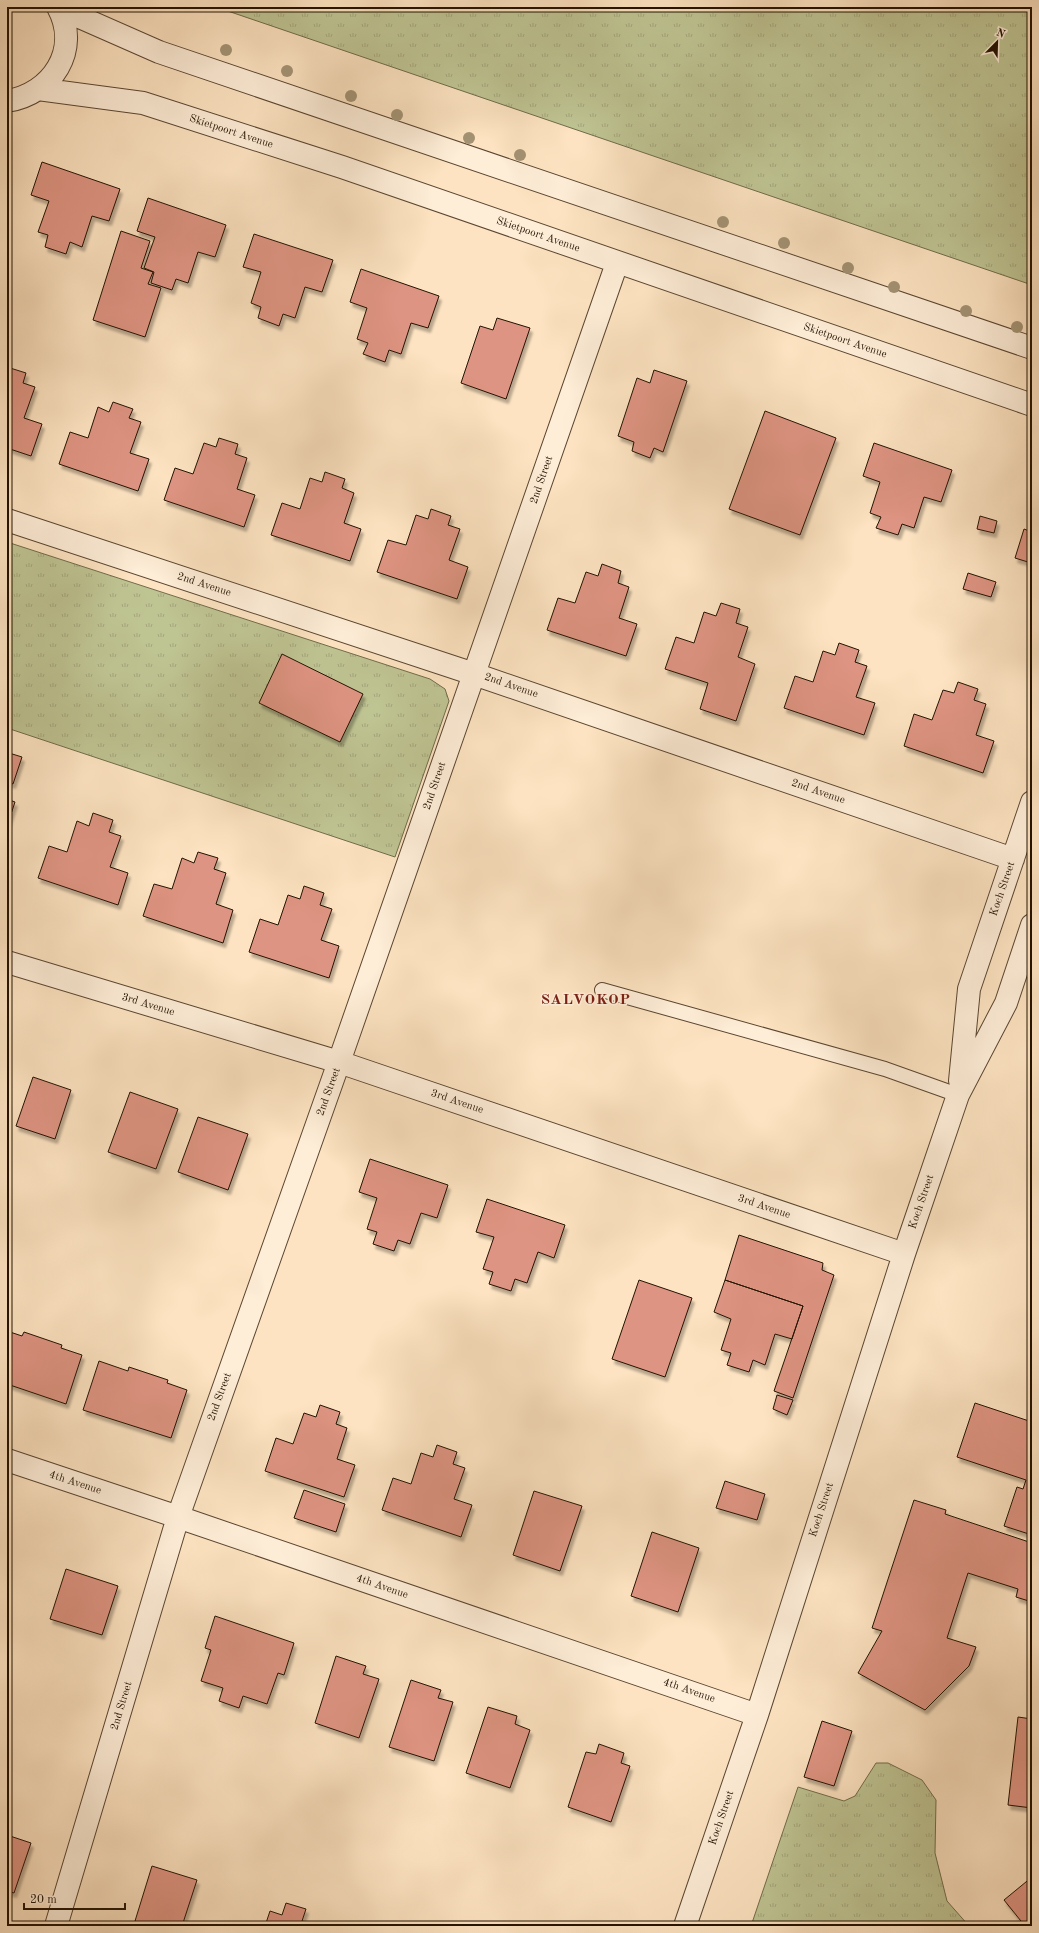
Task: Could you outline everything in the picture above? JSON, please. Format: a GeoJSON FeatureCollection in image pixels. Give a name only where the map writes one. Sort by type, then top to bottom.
{"type":"FeatureCollection","features":[{"type":"Feature","properties":{"kind":"street"},"geometry":{"type":"LineString","coordinates":[[7,101],[24,97],[38,89],[52,77],[61,61],[66,44],[65,26],[58,8]]}},
{"type":"Feature","properties":{"kind":"street"},"geometry":{"type":"LineString","coordinates":[[58,8],[159,52],[1032,348]]}},
{"type":"Feature","properties":{"kind":"street","name":"Skietpoort Avenue"},"geometry":{"type":"LineString","coordinates":[[38,89],[144,104],[342,167],[1032,405]]}},
{"type":"Feature","properties":{"kind":"street","name":"2nd Street"},"geometry":{"type":"LineString","coordinates":[[56,1926],[178,1517],[339,1062],[617,263]]}},
{"type":"Feature","properties":{"kind":"street","name":"2nd Avenue"},"geometry":{"type":"LineString","coordinates":[[7,520],[474,674],[1013,859]]}},
{"type":"Feature","properties":{"kind":"street","name":"Koch Street"},"geometry":{"type":"LineString","coordinates":[[958,1094],[969,989],[1032,802]]}},
{"type":"Feature","properties":{"kind":"street","name":"Koch Street"},"geometry":{"type":"LineString","coordinates":[[685,1926],[757,1714],[904,1254],[958,1094],[1006,1003],[1032,925]]}},
{"type":"Feature","properties":{"kind":"street","name":"3rd Avenue"},"geometry":{"type":"LineString","coordinates":[[7,962],[339,1062],[904,1254]]}},
{"type":"Feature","properties":{"kind":"street","name":"4th Avenue"},"geometry":{"type":"LineString","coordinates":[[7,1460],[757,1714]]}},
{"type":"Feature","properties":{"kind":"lane"},"geometry":{"type":"LineString","coordinates":[[602,990],[885,1070],[958,1094]]}},
{"type":"Feature","properties":{"kind":"green space"},"geometry":{"type":"Polygon","coordinates":[[[216,7],[1032,7],[1032,285],[216,7]]]}},
{"type":"Feature","properties":{"kind":"green space"},"geometry":{"type":"Polygon","coordinates":[[[7,542],[430,679],[445,689],[449,701],[395,857],[7,728],[7,542]]]}},
{"type":"Feature","properties":{"kind":"green space"},"geometry":{"type":"Polygon","coordinates":[[[876,1763],[888,1763],[922,1780],[936,1800],[935,1853],[947,1901],[969,1926],[751,1926],[798,1787],[844,1801],[855,1796],[876,1763]]]}},
{"type":"Feature","properties":{"kind":"building"},"geometry":{"type":"Polygon","coordinates":[[[42,162],[120,189],[109,221],[92,216],[82,247],[70,242],[66,254],[45,247],[48,235],[38,232],[49,201],[31,195],[42,162]]]}},
{"type":"Feature","properties":{"kind":"building"},"geometry":{"type":"Polygon","coordinates":[[[148,198],[226,225],[215,257],[198,252],[188,283],[176,279],[172,290],[151,283],[154,272],[144,268],[155,237],[137,231],[148,198]]]}},
{"type":"Feature","properties":{"kind":"building"},"geometry":{"type":"Polygon","coordinates":[[[121,231],[150,241],[141,268],[153,272],[148,284],[161,288],[145,337],[93,320],[121,231]]]}},
{"type":"Feature","properties":{"kind":"building"},"geometry":{"type":"Polygon","coordinates":[[[254,234],[333,260],[322,292],[305,287],[295,318],[283,314],[279,326],[258,318],[261,307],[251,303],[261,272],[243,267],[254,234]]]}},
{"type":"Feature","properties":{"kind":"building"},"geometry":{"type":"Polygon","coordinates":[[[361,269],[439,296],[428,328],[411,323],[401,354],[389,350],[385,362],[363,354],[368,343],[357,339],[367,308],[350,302],[361,269]]]}},
{"type":"Feature","properties":{"kind":"building"},"geometry":{"type":"Polygon","coordinates":[[[497,318],[530,328],[506,399],[461,383],[480,326],[493,330],[497,318]]]}},
{"type":"Feature","properties":{"kind":"building"},"geometry":{"type":"Polygon","coordinates":[[[7,367],[26,373],[23,383],[35,387],[24,418],[42,424],[31,456],[7,448],[7,367]]]}},
{"type":"Feature","properties":{"kind":"building"},"geometry":{"type":"Polygon","coordinates":[[[654,370],[687,381],[663,452],[654,448],[650,458],[632,451],[634,442],[618,436],[637,378],[650,383],[654,370]]]}},
{"type":"Feature","properties":{"kind":"building"},"geometry":{"type":"Polygon","coordinates":[[[113,402],[133,409],[129,418],[141,422],[130,453],[149,459],[138,491],[59,464],[70,432],[88,438],[98,407],[109,412],[113,402]]]}},
{"type":"Feature","properties":{"kind":"building"},"geometry":{"type":"Polygon","coordinates":[[[765,411],[836,438],[800,535],[729,509],[765,411]]]}},
{"type":"Feature","properties":{"kind":"building"},"geometry":{"type":"Polygon","coordinates":[[[219,438],[238,444],[235,454],[247,458],[237,489],[255,495],[244,527],[164,500],[175,468],[193,474],[204,443],[216,447],[219,438]]]}},
{"type":"Feature","properties":{"kind":"building"},"geometry":{"type":"Polygon","coordinates":[[[874,443],[952,470],[941,502],[924,497],[914,528],[902,524],[898,535],[876,528],[881,517],[870,513],[880,482],[863,476],[874,443]]]}},
{"type":"Feature","properties":{"kind":"building"},"geometry":{"type":"Polygon","coordinates":[[[325,472],[345,479],[342,488],[354,493],[344,523],[361,529],[350,561],[271,535],[282,503],[300,509],[310,478],[322,482],[325,472]]]}},
{"type":"Feature","properties":{"kind":"building"},"geometry":{"type":"Polygon","coordinates":[[[431,509],[451,516],[448,525],[460,529],[449,560],[468,567],[457,599],[377,572],[388,540],[406,545],[416,515],[428,519],[431,509]]]}},
{"type":"Feature","properties":{"kind":"building"},"geometry":{"type":"Polygon","coordinates":[[[980,516],[997,521],[994,533],[977,529],[980,516]]]}},
{"type":"Feature","properties":{"kind":"building"},"geometry":{"type":"Polygon","coordinates":[[[1024,529],[1032,532],[1032,549],[1028,562],[1015,558],[1024,529]]]}},
{"type":"Feature","properties":{"kind":"building"},"geometry":{"type":"Polygon","coordinates":[[[602,564],[621,571],[618,583],[629,587],[619,618],[637,624],[626,656],[547,630],[558,598],[575,603],[586,572],[598,576],[602,564]]]}},
{"type":"Feature","properties":{"kind":"building"},"geometry":{"type":"Polygon","coordinates":[[[968,573],[996,582],[991,597],[963,589],[968,573]]]}},
{"type":"Feature","properties":{"kind":"building"},"geometry":{"type":"Polygon","coordinates":[[[721,603],[740,609],[736,623],[748,627],[738,657],[755,664],[736,721],[700,709],[708,683],[665,669],[676,637],[694,643],[704,612],[716,616],[721,603]]]}},
{"type":"Feature","properties":{"kind":"building"},"geometry":{"type":"Polygon","coordinates":[[[839,643],[859,650],[855,662],[867,666],[856,697],[875,703],[864,735],[784,708],[795,676],[813,682],[823,651],[835,655],[839,643]]]}},
{"type":"Feature","properties":{"kind":"building"},"geometry":{"type":"Polygon","coordinates":[[[282,654],[363,694],[340,742],[259,703],[282,654]]]}},
{"type":"Feature","properties":{"kind":"building"},"geometry":{"type":"Polygon","coordinates":[[[958,682],[978,689],[974,700],[986,704],[976,735],[994,741],[983,773],[904,746],[914,714],[932,720],[943,690],[954,693],[958,682]]]}},
{"type":"Feature","properties":{"kind":"building"},"geometry":{"type":"Polygon","coordinates":[[[9,753],[22,757],[13,784],[7,782],[9,753]]]}},
{"type":"Feature","properties":{"kind":"building"},"geometry":{"type":"Polygon","coordinates":[[[7,799],[15,802],[7,826],[7,799]]]}},
{"type":"Feature","properties":{"kind":"building"},"geometry":{"type":"Polygon","coordinates":[[[93,813],[113,820],[109,832],[121,836],[110,867],[128,873],[118,905],[38,878],[49,846],[67,852],[77,821],[89,826],[93,813]]]}},
{"type":"Feature","properties":{"kind":"building"},"geometry":{"type":"Polygon","coordinates":[[[198,852],[218,858],[214,869],[226,873],[216,904],[233,910],[223,943],[143,916],[154,884],[172,889],[182,858],[194,863],[198,852]]]}},
{"type":"Feature","properties":{"kind":"building"},"geometry":{"type":"Polygon","coordinates":[[[304,886],[324,893],[320,905],[332,909],[321,940],[339,946],[329,978],[249,952],[260,919],[278,925],[288,895],[300,899],[304,886]]]}},
{"type":"Feature","properties":{"kind":"building"},"geometry":{"type":"Polygon","coordinates":[[[33,1077],[71,1090],[55,1139],[16,1126],[33,1077]]]}},
{"type":"Feature","properties":{"kind":"building"},"geometry":{"type":"Polygon","coordinates":[[[130,1092],[178,1109],[156,1169],[108,1152],[130,1092]]]}},
{"type":"Feature","properties":{"kind":"building"},"geometry":{"type":"Polygon","coordinates":[[[198,1117],[248,1134],[228,1190],[178,1172],[198,1117]]]}},
{"type":"Feature","properties":{"kind":"building"},"geometry":{"type":"Polygon","coordinates":[[[370,1159],[448,1185],[437,1218],[421,1213],[410,1244],[398,1240],[394,1251],[373,1244],[377,1232],[367,1229],[377,1198],[359,1192],[370,1159]]]}},
{"type":"Feature","properties":{"kind":"building"},"geometry":{"type":"Polygon","coordinates":[[[487,1199],[565,1225],[554,1258],[538,1252],[527,1283],[515,1279],[511,1291],[489,1284],[493,1272],[483,1269],[494,1237],[476,1232],[487,1199]]]}},
{"type":"Feature","properties":{"kind":"building"},"geometry":{"type":"Polygon","coordinates":[[[739,1235],[823,1263],[822,1270],[834,1275],[793,1398],[774,1391],[803,1306],[725,1280],[739,1235]]]}},
{"type":"Feature","properties":{"kind":"building"},"geometry":{"type":"Polygon","coordinates":[[[639,1280],[692,1298],[665,1377],[612,1359],[639,1280]]]}},
{"type":"Feature","properties":{"kind":"building"},"geometry":{"type":"Polygon","coordinates":[[[725,1280],[803,1306],[792,1339],[775,1334],[765,1365],[753,1360],[749,1372],[727,1365],[731,1353],[721,1350],[731,1319],[714,1312],[725,1280]]]}},
{"type":"Feature","properties":{"kind":"building"},"geometry":{"type":"Polygon","coordinates":[[[7,1331],[22,1336],[24,1332],[62,1345],[61,1348],[82,1355],[66,1404],[7,1384],[7,1331]]]}},
{"type":"Feature","properties":{"kind":"building"},"geometry":{"type":"Polygon","coordinates":[[[99,1361],[128,1371],[129,1367],[168,1380],[167,1383],[187,1390],[171,1438],[83,1410],[99,1361]]]}},
{"type":"Feature","properties":{"kind":"building"},"geometry":{"type":"Polygon","coordinates":[[[777,1395],[793,1400],[787,1415],[773,1409],[777,1395]]]}},
{"type":"Feature","properties":{"kind":"building"},"geometry":{"type":"Polygon","coordinates":[[[975,1403],[1032,1422],[1032,1535],[1004,1526],[1017,1487],[1023,1489],[1026,1480],[957,1457],[975,1403]]]}},
{"type":"Feature","properties":{"kind":"building"},"geometry":{"type":"Polygon","coordinates":[[[320,1405],[340,1412],[336,1424],[347,1428],[337,1459],[355,1465],[344,1497],[265,1471],[276,1438],[293,1444],[304,1413],[316,1417],[320,1405]]]}},
{"type":"Feature","properties":{"kind":"building"},"geometry":{"type":"Polygon","coordinates":[[[437,1445],[457,1452],[453,1464],[465,1468],[454,1499],[472,1505],[461,1537],[382,1510],[393,1478],[411,1484],[421,1453],[433,1457],[437,1445]]]}},
{"type":"Feature","properties":{"kind":"building"},"geometry":{"type":"Polygon","coordinates":[[[725,1481],[765,1494],[757,1520],[716,1508],[725,1481]]]}},
{"type":"Feature","properties":{"kind":"building"},"geometry":{"type":"Polygon","coordinates":[[[304,1490],[345,1504],[336,1532],[294,1518],[304,1490]]]}},
{"type":"Feature","properties":{"kind":"building"},"geometry":{"type":"Polygon","coordinates":[[[534,1491],[582,1506],[560,1571],[513,1555],[534,1491]]]}},
{"type":"Feature","properties":{"kind":"building"},"geometry":{"type":"Polygon","coordinates":[[[914,1500],[946,1510],[945,1514],[1032,1543],[1032,1602],[1016,1597],[1018,1589],[968,1573],[947,1638],[976,1647],[969,1666],[925,1710],[858,1673],[882,1631],[872,1628],[914,1500]]]}},
{"type":"Feature","properties":{"kind":"building"},"geometry":{"type":"Polygon","coordinates":[[[652,1532],[699,1548],[678,1612],[631,1596],[652,1532]]]}},
{"type":"Feature","properties":{"kind":"building"},"geometry":{"type":"Polygon","coordinates":[[[66,1569],[118,1586],[102,1635],[50,1619],[66,1569]]]}},
{"type":"Feature","properties":{"kind":"building"},"geometry":{"type":"Polygon","coordinates":[[[215,1616],[294,1643],[284,1675],[278,1673],[267,1704],[243,1696],[239,1708],[219,1701],[223,1688],[201,1681],[211,1650],[205,1648],[215,1616]]]}},
{"type":"Feature","properties":{"kind":"building"},"geometry":{"type":"Polygon","coordinates":[[[336,1656],[366,1666],[363,1674],[379,1679],[359,1738],[315,1723],[336,1656]]]}},
{"type":"Feature","properties":{"kind":"building"},"geometry":{"type":"Polygon","coordinates":[[[411,1680],[441,1690],[438,1698],[453,1702],[434,1761],[389,1747],[411,1680]]]}},
{"type":"Feature","properties":{"kind":"building"},"geometry":{"type":"Polygon","coordinates":[[[488,1707],[517,1716],[515,1724],[530,1730],[510,1788],[466,1773],[488,1707]]]}},
{"type":"Feature","properties":{"kind":"building"},"geometry":{"type":"Polygon","coordinates":[[[1018,1717],[1032,1719],[1032,1808],[1008,1805],[1018,1717]]]}},
{"type":"Feature","properties":{"kind":"building"},"geometry":{"type":"Polygon","coordinates":[[[822,1721],[852,1731],[834,1786],[804,1777],[822,1721]]]}},
{"type":"Feature","properties":{"kind":"building"},"geometry":{"type":"Polygon","coordinates":[[[599,1744],[624,1753],[621,1763],[630,1766],[611,1822],[568,1807],[586,1752],[596,1754],[599,1744]]]}},
{"type":"Feature","properties":{"kind":"building"},"geometry":{"type":"Polygon","coordinates":[[[7,1835],[31,1843],[14,1893],[7,1891],[7,1835]]]}},
{"type":"Feature","properties":{"kind":"building"},"geometry":{"type":"Polygon","coordinates":[[[152,1866],[197,1880],[182,1926],[144,1926],[144,1924],[135,1921],[152,1866]]]}},
{"type":"Feature","properties":{"kind":"building"},"geometry":{"type":"Polygon","coordinates":[[[1032,1877],[1032,1923],[1025,1926],[1004,1900],[1032,1877]]]}},
{"type":"Feature","properties":{"kind":"building"},"geometry":{"type":"Polygon","coordinates":[[[286,1903],[306,1909],[302,1921],[314,1924],[313,1926],[265,1926],[270,1911],[282,1915],[286,1903]]]}},
{"type":"Feature","properties":{"kind":"district","name":"SALVOKOP"},"geometry":{"type":"Point","coordinates":[586,1000]}}]}
